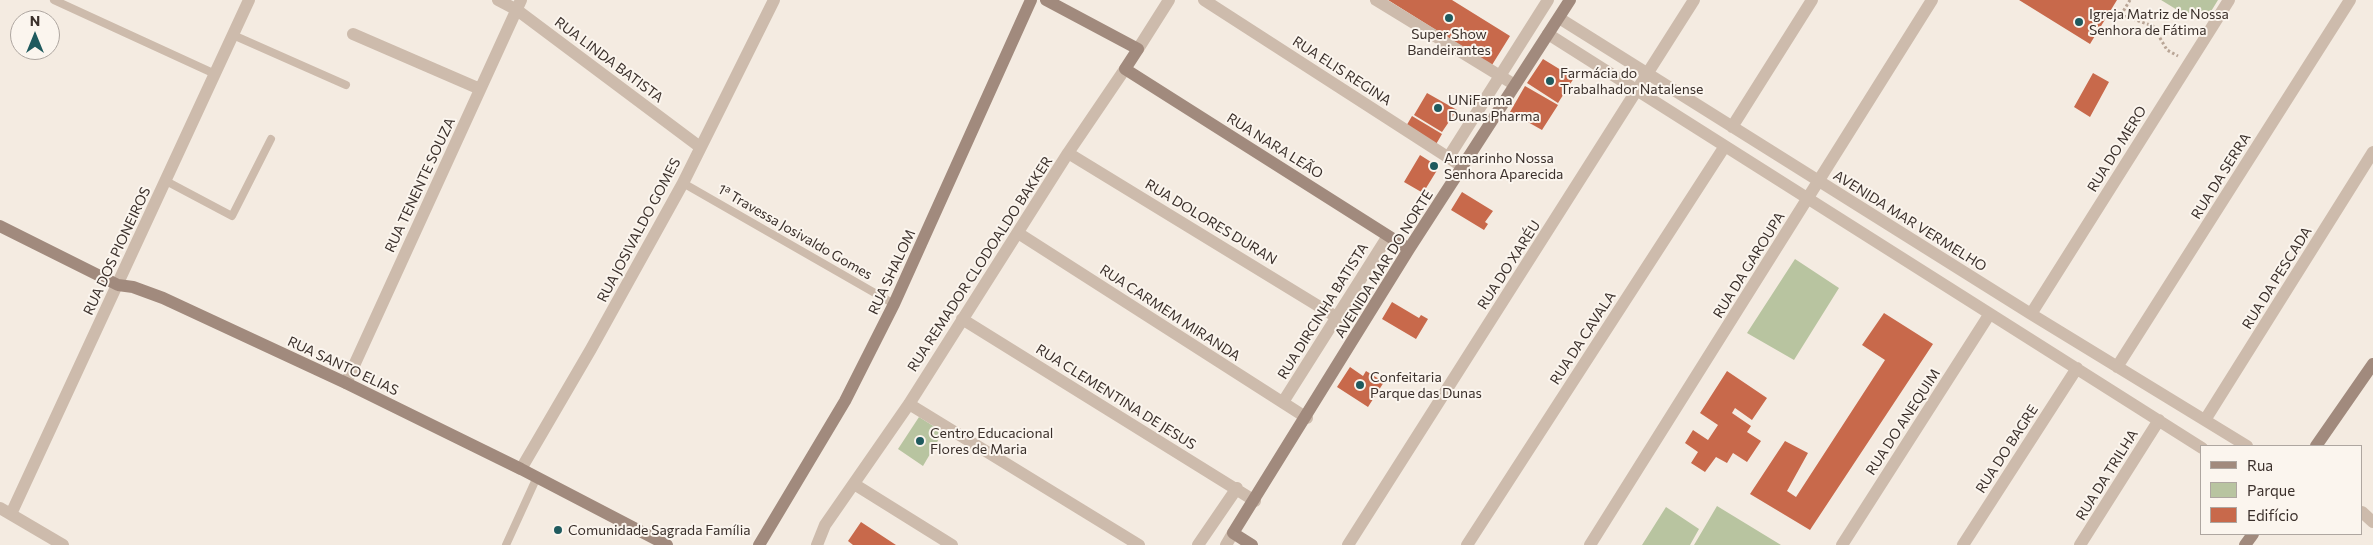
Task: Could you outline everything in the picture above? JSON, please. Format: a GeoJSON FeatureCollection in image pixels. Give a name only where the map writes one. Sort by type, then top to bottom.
{"type":"FeatureCollection","features":[{"type":"Feature","properties":{"kind":"street","name":"RUA DOS PIONEIROS"},"geometry":{"type":"LineString","coordinates":[[6,511],[118,285],[250,0]]}},
{"type":"Feature","properties":{"kind":"street","name":"RUA LINDA BATISTA"},"geometry":{"type":"LineString","coordinates":[[498,0],[519,5],[700,148]]}},
{"type":"Feature","properties":{"kind":"street","name":"RUA JOSIVALDO GOMES"},"geometry":{"type":"LineString","coordinates":[[521,468],[591,349],[683,183],[774,0]]}},
{"type":"Feature","properties":{"kind":"street","name":"RUA SHALOM"},"geometry":{"type":"LineString","coordinates":[[759,545],[845,401],[894,304],[1031,0]]}},
{"type":"Feature","properties":{"kind":"street"},"geometry":{"type":"LineString","coordinates":[[1046,0],[1138,49]]}},
{"type":"Feature","properties":{"kind":"street","name":"RUA REMADOR CLODOALDO BAKKER"},"geometry":{"type":"LineString","coordinates":[[817,545],[825,526],[908,404],[1068,152],[1125,69],[1169,0]]}},
{"type":"Feature","properties":{"kind":"street","name":"RUA ELIS REGINA"},"geometry":{"type":"LineString","coordinates":[[1204,0],[1463,167]]}},
{"type":"Feature","properties":{"kind":"street"},"geometry":{"type":"LineString","coordinates":[[1376,0],[1515,85]]}},
{"type":"Feature","properties":{"kind":"street"},"geometry":{"type":"LineString","coordinates":[[1448,158],[1548,0]]}},
{"type":"Feature","properties":{"kind":"street","name":"RUA DO XARÉU"},"geometry":{"type":"LineString","coordinates":[[1348,545],[1639,90],[1694,0]]}},
{"type":"Feature","properties":{"kind":"street"},"geometry":{"type":"LineString","coordinates":[[1732,127],[1812,0]]}},
{"type":"Feature","properties":{"kind":"street","name":"RUA DA GAROUPA"},"geometry":{"type":"LineString","coordinates":[[1590,545],[1809,199],[1932,0]]}},
{"type":"Feature","properties":{"kind":"street","name":"RUA DO MERO"},"geometry":{"type":"LineString","coordinates":[[2031,314],[2229,0]]}},
{"type":"Feature","properties":{"kind":"street","name":"RUA DA SERRA"},"geometry":{"type":"LineString","coordinates":[[2117,367],[2350,0]]}},
{"type":"Feature","properties":{"kind":"street","name":"AVENIDA MAR DO NORTE"},"geometry":{"type":"LineString","coordinates":[[1226,545],[1307,418],[1409,249],[1559,18],[1568,1]]}},
{"type":"Feature","properties":{"kind":"street","name":"RUA TENENTE SOUZA"},"geometry":{"type":"LineString","coordinates":[[346,383],[519,5]]}},
{"type":"Feature","properties":{"kind":"street","name":"AVENIDA MAR VERMELHO"},"geometry":{"type":"LineString","coordinates":[[1559,18],[1647,75],[2031,314],[2245,445]]}},
{"type":"Feature","properties":{"kind":"street"},"geometry":{"type":"LineString","coordinates":[[353,34],[480,89]]}},
{"type":"Feature","properties":{"kind":"street"},"geometry":{"type":"LineString","coordinates":[[1548,34],[1639,90],[1989,315],[2077,368],[2200,447]]}},
{"type":"Feature","properties":{"kind":"street","name":"RUA NARA LEÃO"},"geometry":{"type":"LineString","coordinates":[[1125,69],[1409,249]]}},
{"type":"Feature","properties":{"kind":"street","name":"RUA DA CAVALA"},"geometry":{"type":"LineString","coordinates":[[1467,545],[1725,146]]}},
{"type":"Feature","properties":{"kind":"street","name":"RUA DOLORES DURAN"},"geometry":{"type":"LineString","coordinates":[[1068,152],[1338,318]]}},
{"type":"Feature","properties":{"kind":"street","name":"RUA DA PESCADA"},"geometry":{"type":"LineString","coordinates":[[2206,420],[2373,152]]}},
{"type":"Feature","properties":{"kind":"street","name":"RUA SANTO ELIAS"},"geometry":{"type":"LineString","coordinates":[[0,226],[118,285],[156,294],[346,383],[521,468],[661,544]]}},
{"type":"Feature","properties":{"kind":"street","name":"RUA CARMEM MIRANDA"},"geometry":{"type":"LineString","coordinates":[[1018,233],[1307,418]]}},
{"type":"Feature","properties":{"kind":"street","name":"RUA DIRCINHA BATISTA"},"geometry":{"type":"LineString","coordinates":[[1283,402],[1338,318],[1388,236]]}},
{"type":"Feature","properties":{"kind":"street","name":"RUA DO ANEQUIM"},"geometry":{"type":"LineString","coordinates":[[1842,545],[1989,315]]}},
{"type":"Feature","properties":{"kind":"street","name":"RUA CLEMENTINA DE JESUS"},"geometry":{"type":"LineString","coordinates":[[962,320],[1237,488],[1255,501]]}},
{"type":"Feature","properties":{"kind":"street"},"geometry":{"type":"LineString","coordinates":[[2317,445],[2373,364]]}},
{"type":"Feature","properties":{"kind":"street","name":"RUA DO BAGRE"},"geometry":{"type":"LineString","coordinates":[[1963,545],[2077,368]]}},
{"type":"Feature","properties":{"kind":"street"},"geometry":{"type":"LineString","coordinates":[[908,404],[1139,545]]}},
{"type":"Feature","properties":{"kind":"street","name":"RUA DA TRILHA"},"geometry":{"type":"LineString","coordinates":[[2080,545],[2159,420]]}},
{"type":"Feature","properties":{"kind":"street"},"geometry":{"type":"LineString","coordinates":[[854,484],[952,545]]}},
{"type":"Feature","properties":{"kind":"street"},"geometry":{"type":"LineString","coordinates":[[1198,545],[1237,488]]}},
{"type":"Feature","properties":{"kind":"street"},"geometry":{"type":"LineString","coordinates":[[6,511],[63,545]]}},
{"type":"Feature","properties":{"kind":"street"},"geometry":{"type":"LineString","coordinates":[[2363,513],[2373,522]]}},
{"type":"Feature","properties":{"kind":"street"},"geometry":{"type":"LineString","coordinates":[[1234,533],[1252,545]]}},
{"type":"Feature","properties":{"kind":"lane"},"geometry":{"type":"LineString","coordinates":[[54,0],[215,74]]}},
{"type":"Feature","properties":{"kind":"lane"},"geometry":{"type":"LineString","coordinates":[[233,35],[346,85]]}},
{"type":"Feature","properties":{"kind":"lane"},"geometry":{"type":"LineString","coordinates":[[166,181],[232,216],[271,139]]}},
{"type":"Feature","properties":{"kind":"lane","name":"1ª Travessa Josivaldo Gomes"},"geometry":{"type":"LineString","coordinates":[[683,183],[894,304]]}},
{"type":"Feature","properties":{"kind":"lane"},"geometry":{"type":"LineString","coordinates":[[506,545],[537,477]]}},
{"type":"Feature","properties":{"kind":"path"},"geometry":{"type":"LineString","coordinates":[[2130,0],[2121,15],[2153,26],[2167,50],[2178,56],[2184,48]]}},
{"type":"Feature","properties":{"kind":"green space"},"geometry":{"type":"Polygon","coordinates":[[[2161,0],[2218,0],[2210,13],[2203,16],[2179,11],[2161,0]]]}},
{"type":"Feature","properties":{"kind":"green space"},"geometry":{"type":"Polygon","coordinates":[[[1795,259],[1839,288],[1794,360],[1747,333],[1795,259]]]}},
{"type":"Feature","properties":{"kind":"green space","name":"Centro Educacional Flores de Maria"},"geometry":{"type":"Polygon","coordinates":[[[919,417],[943,432],[923,466],[898,449],[919,417]]]}},
{"type":"Feature","properties":{"kind":"green space"},"geometry":{"type":"Polygon","coordinates":[[[1717,506],[1781,545],[1694,545],[1717,506]]]}},
{"type":"Feature","properties":{"kind":"green space"},"geometry":{"type":"Polygon","coordinates":[[[1666,507],[1699,529],[1690,545],[1642,545],[1666,507]]]}},
{"type":"Feature","properties":{"kind":"building","name":"Super Show Bandeirantes"},"geometry":{"type":"Polygon","coordinates":[[[1388,0],[1452,0],[1510,36],[1492,65],[1388,0]]]}},
{"type":"Feature","properties":{"kind":"building","name":"Igreja Matriz de Nossa Senhora de Fátima"},"geometry":{"type":"Polygon","coordinates":[[[2019,0],[2117,0],[2090,44],[2019,0]]]}},
{"type":"Feature","properties":{"kind":"building","name":"Farmácia do Trabalhador Natalense"},"geometry":{"type":"Polygon","coordinates":[[[1543,59],[1574,78],[1558,103],[1527,83],[1543,59]]]}},
{"type":"Feature","properties":{"kind":"building"},"geometry":{"type":"Polygon","coordinates":[[[2093,73],[2109,82],[2090,117],[2074,107],[2093,73]]]}},
{"type":"Feature","properties":{"kind":"building"},"geometry":{"type":"Polygon","coordinates":[[[1525,86],[1558,105],[1542,130],[1510,112],[1525,86]]]}},
{"type":"Feature","properties":{"kind":"building"},"geometry":{"type":"Polygon","coordinates":[[[1427,93],[1457,110],[1442,132],[1414,115],[1427,93]]]}},
{"type":"Feature","properties":{"kind":"building"},"geometry":{"type":"Polygon","coordinates":[[[1412,116],[1442,134],[1435,146],[1405,128],[1412,116]]]}},
{"type":"Feature","properties":{"kind":"building"},"geometry":{"type":"Polygon","coordinates":[[[1420,155],[1439,167],[1423,193],[1404,182],[1420,155]]]}},
{"type":"Feature","properties":{"kind":"building"},"geometry":{"type":"Polygon","coordinates":[[[1462,192],[1493,211],[1485,222],[1488,224],[1484,230],[1451,210],[1462,192]]]}},
{"type":"Feature","properties":{"kind":"building"},"geometry":{"type":"Polygon","coordinates":[[[1392,302],[1419,318],[1421,315],[1428,319],[1416,339],[1382,319],[1392,302]]]}},
{"type":"Feature","properties":{"kind":"building"},"geometry":{"type":"Polygon","coordinates":[[[1884,313],[1933,344],[1810,530],[1750,494],[1785,441],[1808,453],[1787,491],[1796,497],[1885,360],[1862,345],[1884,313]]]}},
{"type":"Feature","properties":{"kind":"building","name":"Confeitaria Parque das Dunas"},"geometry":{"type":"Polygon","coordinates":[[[1350,367],[1363,376],[1366,371],[1384,382],[1368,407],[1337,387],[1350,367]]]}},
{"type":"Feature","properties":{"kind":"building"},"geometry":{"type":"Polygon","coordinates":[[[1727,371],[1767,398],[1752,420],[1735,408],[1732,413],[1751,426],[1747,432],[1761,441],[1747,462],[1733,453],[1727,463],[1716,457],[1705,472],[1691,463],[1698,452],[1685,443],[1693,430],[1708,440],[1718,425],[1700,413],[1727,371]]]}},
{"type":"Feature","properties":{"kind":"building"},"geometry":{"type":"Polygon","coordinates":[[[861,522],[896,545],[853,545],[848,541],[861,522]]]}},
{"type":"Feature","properties":{"kind":"place","name":"Super Show Bandeirantes"},"geometry":{"type":"Point","coordinates":[1449,18]}},
{"type":"Feature","properties":{"kind":"place","name":"Igreja Matriz de Nossa Senhora de Fátima"},"geometry":{"type":"Point","coordinates":[2079,22]}},
{"type":"Feature","properties":{"kind":"place","name":"Farmácia do Trabalhador Natalense"},"geometry":{"type":"Point","coordinates":[1550,81]}},
{"type":"Feature","properties":{"kind":"place","name":"UNiFarma Dunas Pharma"},"geometry":{"type":"Point","coordinates":[1438,108]}},
{"type":"Feature","properties":{"kind":"place","name":"Armarinho Nossa Senhora Aparecida"},"geometry":{"type":"Point","coordinates":[1434,166]}},
{"type":"Feature","properties":{"kind":"place","name":"Confeitaria Parque das Dunas"},"geometry":{"type":"Point","coordinates":[1360,385]}},
{"type":"Feature","properties":{"kind":"place","name":"Centro Educacional Flores de Maria"},"geometry":{"type":"Point","coordinates":[920,441]}},
{"type":"Feature","properties":{"kind":"place","name":"Comunidade Sagrada Família"},"geometry":{"type":"Point","coordinates":[558,530]}}]}
